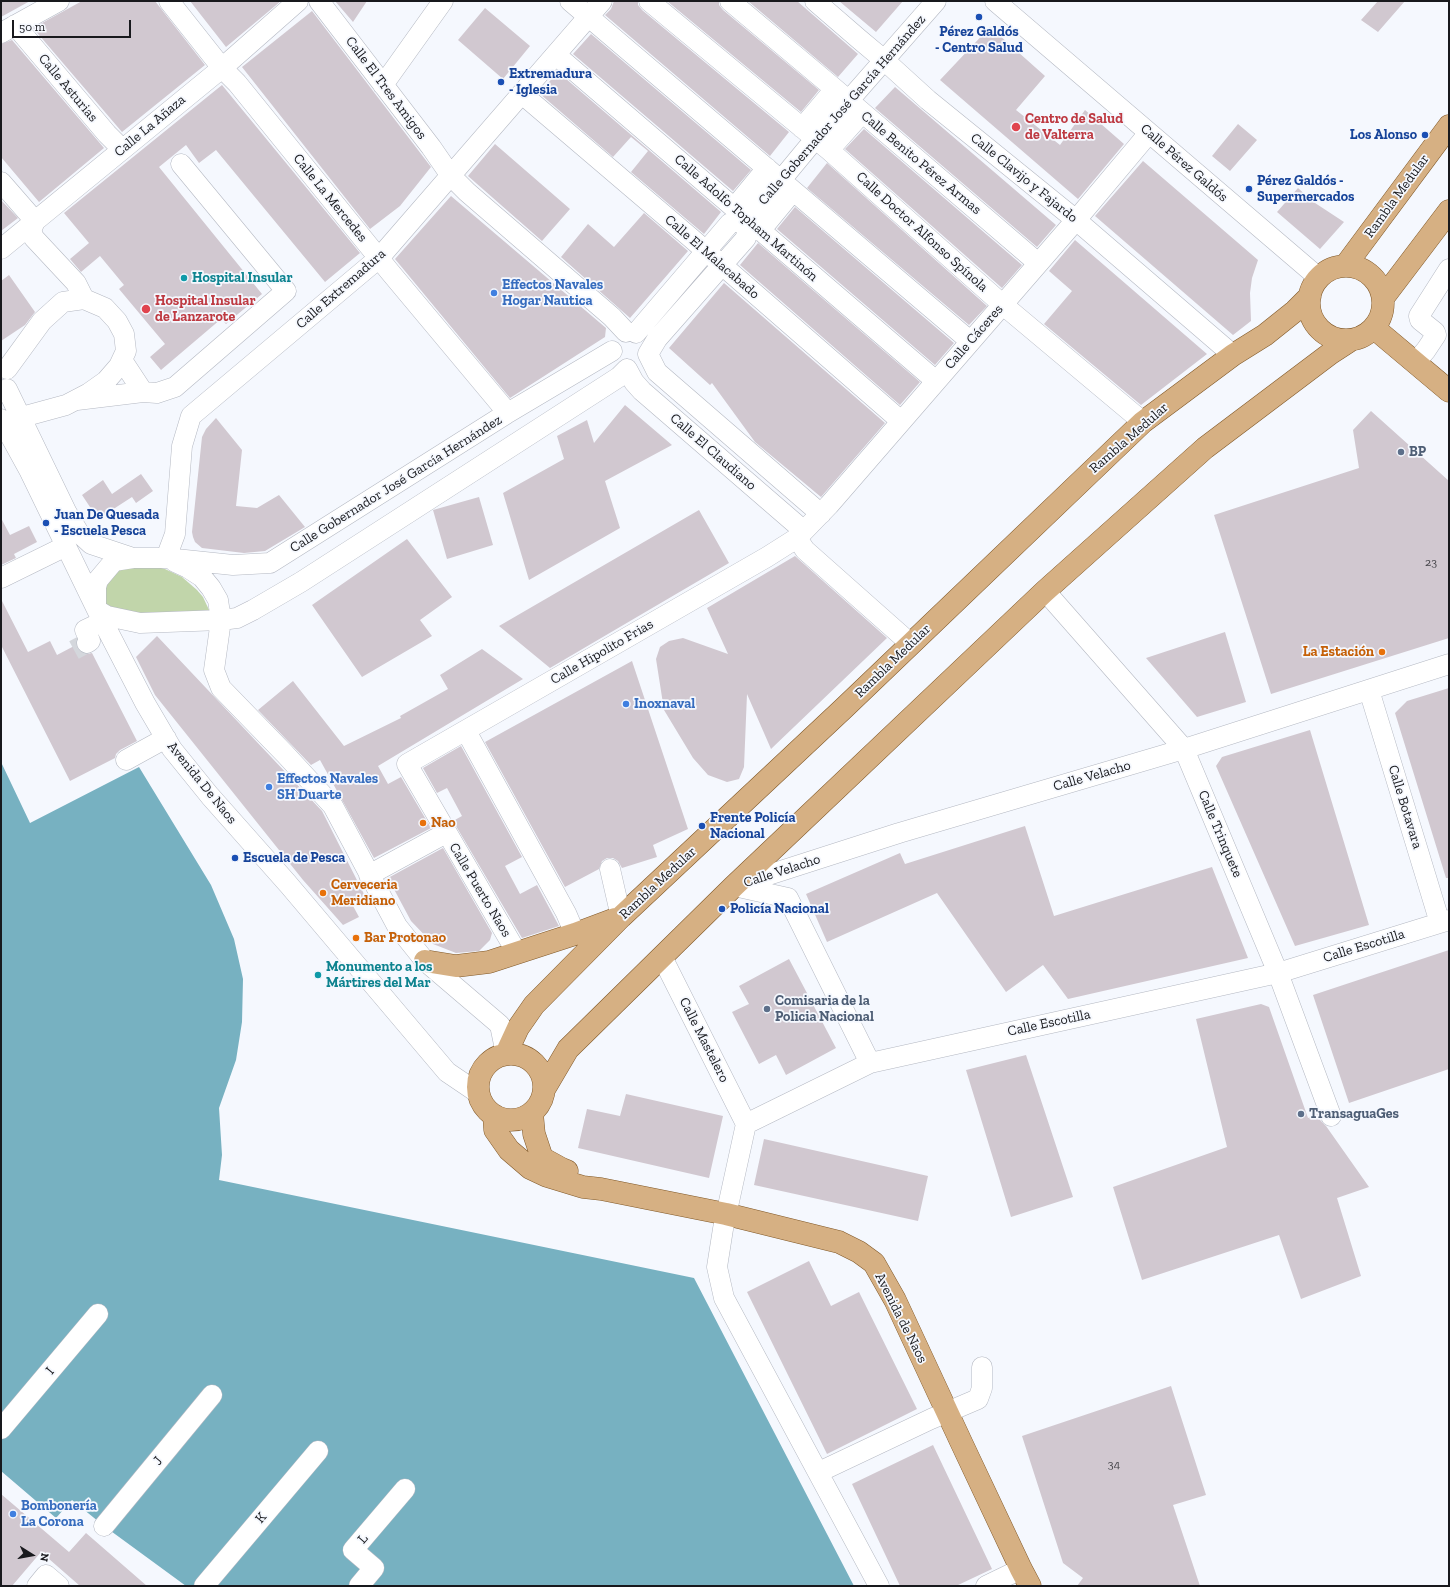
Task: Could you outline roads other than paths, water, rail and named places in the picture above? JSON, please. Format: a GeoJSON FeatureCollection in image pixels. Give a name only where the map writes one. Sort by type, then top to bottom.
{"type":"FeatureCollection","features":[{"type":"Feature","properties":{"kind":"main road","name":"Rambla Medular"},"geometry":{"type":"LineString","coordinates":[[1345,266],[1449,126]]}},
{"type":"Feature","properties":{"kind":"main road"},"geometry":{"type":"LineString","coordinates":[[1383,298],[1449,211]]}},
{"type":"Feature","properties":{"kind":"main road"},"geometry":{"type":"LineString","coordinates":[[1345,266],[1356,267],[1366,271],[1374,278],[1380,288],[1383,298],[1382,314],[1374,328],[1360,338],[1339,340],[1328,336],[1319,329],[1313,319],[1310,308],[1314,287],[1326,272],[1345,266]]}},
{"type":"Feature","properties":{"kind":"main road","name":"Rambla Medular"},"geometry":{"type":"LineString","coordinates":[[506,1054],[518,1028],[534,1005],[621,916],[911,644],[1143,422],[1233,355],[1265,335],[1295,311],[1314,287]]}},
{"type":"Feature","properties":{"kind":"main road"},"geometry":{"type":"LineString","coordinates":[[1374,328],[1449,391]]}},
{"type":"Feature","properties":{"kind":"main road"},"geometry":{"type":"LineString","coordinates":[[545,1088],[539,1069],[534,1063],[518,1054],[506,1054],[494,1058],[486,1065],[480,1076],[478,1093],[482,1104],[487,1110],[505,1120],[523,1118],[532,1112],[541,1101],[545,1088],[568,1049],[734,886],[1045,591],[1205,448],[1351,340]]}},
{"type":"Feature","properties":{"kind":"main road"},"geometry":{"type":"LineString","coordinates":[[425,961],[456,966],[489,962],[575,934],[621,916]]}},
{"type":"Feature","properties":{"kind":"main road","name":"Avenida de Naos"},"geometry":{"type":"LineString","coordinates":[[532,1112],[534,1134],[542,1158],[562,1169],[585,1176],[601,1189]]}},
{"type":"Feature","properties":{"kind":"main road","name":"Avenida de Naos"},"geometry":{"type":"LineString","coordinates":[[494,1115],[496,1130],[509,1150],[521,1162],[547,1176],[583,1187],[601,1189],[726,1214],[839,1242],[859,1252],[874,1263],[895,1300],[1026,1578]]}},
{"type":"Feature","properties":{"kind":"street"},"geometry":{"type":"LineString","coordinates":[[8,29],[60,1]]}},
{"type":"Feature","properties":{"kind":"street","name":"Calle La Mercedes"},"geometry":{"type":"LineString","coordinates":[[169,1],[222,68],[237,83],[379,258],[502,406],[506,414]]}},
{"type":"Feature","properties":{"kind":"street","name":"Calle La Añaza"},"geometry":{"type":"LineString","coordinates":[[1,249],[222,68],[298,1]]}},
{"type":"Feature","properties":{"kind":"street","name":"Calle El Tres Amigos"},"geometry":{"type":"LineString","coordinates":[[319,1],[431,147],[451,176]]}},
{"type":"Feature","properties":{"kind":"street"},"geometry":{"type":"LineString","coordinates":[[383,85],[443,1]]}},
{"type":"Feature","properties":{"kind":"street"},"geometry":{"type":"LineString","coordinates":[[570,1],[970,341]]}},
{"type":"Feature","properties":{"kind":"street","name":"Calle Extremadura"},"geometry":{"type":"LineString","coordinates":[[166,558],[175,534],[182,446],[190,416],[379,258],[602,1]]}},
{"type":"Feature","properties":{"kind":"street","name":"Calle Doctor Alfonso Spínola"},"geometry":{"type":"LineString","coordinates":[[649,1],[816,139],[1002,304],[1143,422]]}},
{"type":"Feature","properties":{"kind":"street","name":"Calle Benito Pérez Armas"},"geometry":{"type":"LineString","coordinates":[[730,1],[1038,263]]}},
{"type":"Feature","properties":{"kind":"street","name":"Calle Clavijo y Fajardo"},"geometry":{"type":"LineString","coordinates":[[815,1],[928,100],[1076,220],[1233,355]]}},
{"type":"Feature","properties":{"kind":"street","name":"Calle Gobernador José García Hernández"},"geometry":{"type":"LineString","coordinates":[[747,219],[936,1]]}},
{"type":"Feature","properties":{"kind":"street","name":"Calle Pérez Galdós"},"geometry":{"type":"LineString","coordinates":[[995,1],[1149,133],[1314,287]]}},
{"type":"Feature","properties":{"kind":"street","name":"Calle Asturias"},"geometry":{"type":"LineString","coordinates":[[8,29],[122,150]]}},
{"type":"Feature","properties":{"kind":"street","name":"Calle Adolfo Topham Martinón"},"geometry":{"type":"LineString","coordinates":[[556,55],[936,381]]}},
{"type":"Feature","properties":{"kind":"street","name":"Calle El Malacabado"},"geometry":{"type":"LineString","coordinates":[[522,94],[706,250],[901,421]]}},
{"type":"Feature","properties":{"kind":"street","name":"Calle Gobernador José García Hernández"},"geometry":{"type":"LineString","coordinates":[[816,139],[849,101]]}},
{"type":"Feature","properties":{"kind":"street","name":"Calle Cáceres"},"geometry":{"type":"LineString","coordinates":[[800,534],[821,514],[1076,220],[1149,133]]}},
{"type":"Feature","properties":{"kind":"street"},"geometry":{"type":"LineString","coordinates":[[77,400],[143,392],[157,393],[175,387],[286,291],[181,164]]}},
{"type":"Feature","properties":{"kind":"street"},"geometry":{"type":"LineString","coordinates":[[451,176],[467,192],[631,333],[645,339],[648,344],[648,354]]}},
{"type":"Feature","properties":{"kind":"street","name":"Calle Gobernador José García Hernández"},"geometry":{"type":"LineString","coordinates":[[747,219],[781,180]]}},
{"type":"Feature","properties":{"kind":"street"},"geometry":{"type":"LineString","coordinates":[[1,182],[35,221],[31,231],[34,238],[76,283],[84,299]]}},
{"type":"Feature","properties":{"kind":"street"},"geometry":{"type":"LineString","coordinates":[[747,219],[746,238],[657,339],[643,364],[633,369],[627,369],[616,363],[612,351],[612,345],[616,339],[631,333],[730,223],[747,219]]}},
{"type":"Feature","properties":{"kind":"street"},"geometry":{"type":"LineString","coordinates":[[1416,362],[1436,335],[1435,332],[1420,320],[1419,316],[1449,269]]}},
{"type":"Feature","properties":{"kind":"street"},"geometry":{"type":"LineString","coordinates":[[22,417],[66,405],[77,400],[90,393],[106,381],[119,366],[126,351],[124,334],[117,321],[105,308],[84,299],[56,304],[42,321],[4,379],[67,513],[79,533],[91,544],[132,558]]}},
{"type":"Feature","properties":{"kind":"street","name":"Calle Gobernador José García Hernández"},"geometry":{"type":"LineString","coordinates":[[132,558],[166,558],[233,565],[270,563],[506,414],[612,351]]}},
{"type":"Feature","properties":{"kind":"street","name":"Calle El Claudiano"},"geometry":{"type":"LineString","coordinates":[[648,354],[657,372],[821,514]]}},
{"type":"Feature","properties":{"kind":"street"},"geometry":{"type":"LineString","coordinates":[[122,360],[143,392]]}},
{"type":"Feature","properties":{"kind":"street","name":"Calle Gobernador José García Hernández"},"geometry":{"type":"LineString","coordinates":[[99,612],[107,616],[140,623],[237,618],[300,582],[619,377],[627,369]]}},
{"type":"Feature","properties":{"kind":"street","name":"Calle El Claudiano"},"geometry":{"type":"LineString","coordinates":[[627,369],[634,382],[642,391],[800,534],[805,550],[911,644]]}},
{"type":"Feature","properties":{"kind":"street","name":"Avenida De Naos"},"geometry":{"type":"LineString","coordinates":[[1,419],[29,470],[145,704],[172,749],[210,796],[288,884],[447,1072],[478,1093]]}},
{"type":"Feature","properties":{"kind":"street","name":"Calle Hipolito Frias"},"geometry":{"type":"LineString","coordinates":[[407,764],[777,551],[800,534]]}},
{"type":"Feature","properties":{"kind":"street"},"geometry":{"type":"LineString","coordinates":[[1,578],[66,546]]}},
{"type":"Feature","properties":{"kind":"street"},"geometry":{"type":"LineString","coordinates":[[87,643],[90,641],[85,630],[99,612],[96,587],[98,580],[114,561],[132,558]]}},
{"type":"Feature","properties":{"kind":"street"},"geometry":{"type":"LineString","coordinates":[[166,558],[188,568],[202,577],[218,600],[221,620],[214,670],[221,688],[300,770],[332,806],[397,926],[425,961],[500,1025],[506,1054]]}},
{"type":"Feature","properties":{"kind":"street","name":"Calle Trinquete"},"geometry":{"type":"LineString","coordinates":[[1045,591],[1184,749],[1278,973],[1331,1116]]}},
{"type":"Feature","properties":{"kind":"street","name":"Calle Velacho"},"geometry":{"type":"LineString","coordinates":[[734,886],[899,832],[1184,749],[1449,664]]}},
{"type":"Feature","properties":{"kind":"street","name":"Calle Botavara"},"geometry":{"type":"LineString","coordinates":[[1369,690],[1445,921]]}},
{"type":"Feature","properties":{"kind":"street"},"geometry":{"type":"LineString","coordinates":[[466,731],[566,913],[575,934]]}},
{"type":"Feature","properties":{"kind":"street"},"geometry":{"type":"LineString","coordinates":[[126,760],[166,738]]}},
{"type":"Feature","properties":{"kind":"street","name":"Calle Puerto Naos"},"geometry":{"type":"LineString","coordinates":[[407,764],[446,833],[518,953]]}},
{"type":"Feature","properties":{"kind":"street"},"geometry":{"type":"LineString","coordinates":[[369,875],[446,833]]}},
{"type":"Feature","properties":{"kind":"street"},"geometry":{"type":"LineString","coordinates":[[610,869],[621,916]]}},
{"type":"Feature","properties":{"kind":"street"},"geometry":{"type":"LineString","coordinates":[[734,886],[788,898],[870,1063]]}},
{"type":"Feature","properties":{"kind":"street","name":"Calle Escotilla"},"geometry":{"type":"LineString","coordinates":[[746,1124],[870,1063],[1278,973],[1445,921]]}},
{"type":"Feature","properties":{"kind":"street","name":"Calle Mastelero"},"geometry":{"type":"LineString","coordinates":[[662,957],[746,1124]]}},
{"type":"Feature","properties":{"kind":"street"},"geometry":{"type":"LineString","coordinates":[[746,1124],[726,1214],[717,1267],[724,1298],[879,1586]]}},
{"type":"Feature","properties":{"kind":"street","name":"I"},"geometry":{"type":"LineString","coordinates":[[1,1429],[98,1314]]}},
{"type":"Feature","properties":{"kind":"street"},"geometry":{"type":"LineString","coordinates":[[818,1472],[978,1399],[982,1388],[982,1367]]}},
{"type":"Feature","properties":{"kind":"street","name":"J"},"geometry":{"type":"LineString","coordinates":[[104,1526],[212,1395]]}},
{"type":"Feature","properties":{"kind":"street","name":"K"},"geometry":{"type":"LineString","coordinates":[[207,1585],[318,1451]]}},
{"type":"Feature","properties":{"kind":"street","name":"L"},"geometry":{"type":"LineString","coordinates":[[359,1586],[374,1568],[353,1550],[405,1490]]}},
{"type":"Feature","properties":{"kind":"street"},"geometry":{"type":"LineString","coordinates":[[37,1586],[46,1575],[59,1586]]}},
{"type":"Feature","properties":{"kind":"street"},"geometry":{"type":"LineString","coordinates":[[986,1586],[1026,1578]]}},
{"type":"Feature","properties":{"kind":"water"},"geometry":{"type":"Polygon","coordinates":[[[1,762],[30,823],[139,767],[211,885],[234,939],[243,979],[242,1022],[236,1060],[219,1108],[222,1155],[219,1180],[694,1278],[854,1586],[186,1586],[104,1526],[72,1500],[56,1518],[1,1471],[1,762]]]}},
{"type":"Feature","properties":{"kind":"tunnel"},"geometry":{"type":"LineString","coordinates":[[74,650],[87,643]]}},
{"type":"Feature","properties":{"kind":"place","name":"Pérez Galdós - Centro Salud"},"geometry":{"type":"Point","coordinates":[979,17]}},
{"type":"Feature","properties":{"kind":"place","name":"Extremadura - Iglesia"},"geometry":{"type":"Point","coordinates":[501,82]}},
{"type":"Feature","properties":{"kind":"place","name":"Centro de Salud de Valterra"},"geometry":{"type":"Point","coordinates":[1016,127]}},
{"type":"Feature","properties":{"kind":"place","name":"Los Alonso"},"geometry":{"type":"Point","coordinates":[1425,135]}},
{"type":"Feature","properties":{"kind":"place","name":"Pérez Galdós - Supermercados"},"geometry":{"type":"Point","coordinates":[1249,189]}},
{"type":"Feature","properties":{"kind":"place","name":"Hospital Insular"},"geometry":{"type":"Point","coordinates":[184,278]}},
{"type":"Feature","properties":{"kind":"place","name":"Effectos Navales Hogar Nautica"},"geometry":{"type":"Point","coordinates":[494,293]}},
{"type":"Feature","properties":{"kind":"place","name":"Hospital Insular de Lanzarote"},"geometry":{"type":"Point","coordinates":[146,309]}},
{"type":"Feature","properties":{"kind":"place","name":"BP"},"geometry":{"type":"Point","coordinates":[1401,452]}},
{"type":"Feature","properties":{"kind":"place","name":"Juan De Quesada - Escuela Pesca"},"geometry":{"type":"Point","coordinates":[46,523]}},
{"type":"Feature","properties":{"kind":"place","name":"La Estación"},"geometry":{"type":"Point","coordinates":[1382,652]}},
{"type":"Feature","properties":{"kind":"place","name":"Inoxnaval"},"geometry":{"type":"Point","coordinates":[626,704]}},
{"type":"Feature","properties":{"kind":"place","name":"Effectos Navales SH Duarte"},"geometry":{"type":"Point","coordinates":[269,787]}},
{"type":"Feature","properties":{"kind":"place","name":"Nao"},"geometry":{"type":"Point","coordinates":[423,823]}},
{"type":"Feature","properties":{"kind":"place","name":"Frente Policía Nacional"},"geometry":{"type":"Point","coordinates":[702,826]}},
{"type":"Feature","properties":{"kind":"place","name":"Escuela de Pesca"},"geometry":{"type":"Point","coordinates":[235,858]}},
{"type":"Feature","properties":{"kind":"place","name":"Cerveceria Meridiano"},"geometry":{"type":"Point","coordinates":[323,893]}},
{"type":"Feature","properties":{"kind":"place","name":"Policía Nacional"},"geometry":{"type":"Point","coordinates":[722,909]}},
{"type":"Feature","properties":{"kind":"place","name":"Bar Protonao"},"geometry":{"type":"Point","coordinates":[356,938]}},
{"type":"Feature","properties":{"kind":"place","name":"Monumento a los Mártires del Mar"},"geometry":{"type":"Point","coordinates":[318,975]}},
{"type":"Feature","properties":{"kind":"place","name":"Comisaria de la Policia Nacional"},"geometry":{"type":"Point","coordinates":[767,1009]}},
{"type":"Feature","properties":{"kind":"place","name":"TransaguaGes"},"geometry":{"type":"Point","coordinates":[1301,1114]}},
{"type":"Feature","properties":{"kind":"place","name":"Bombonería La Corona"},"geometry":{"type":"Point","coordinates":[13,1514]}}]}
